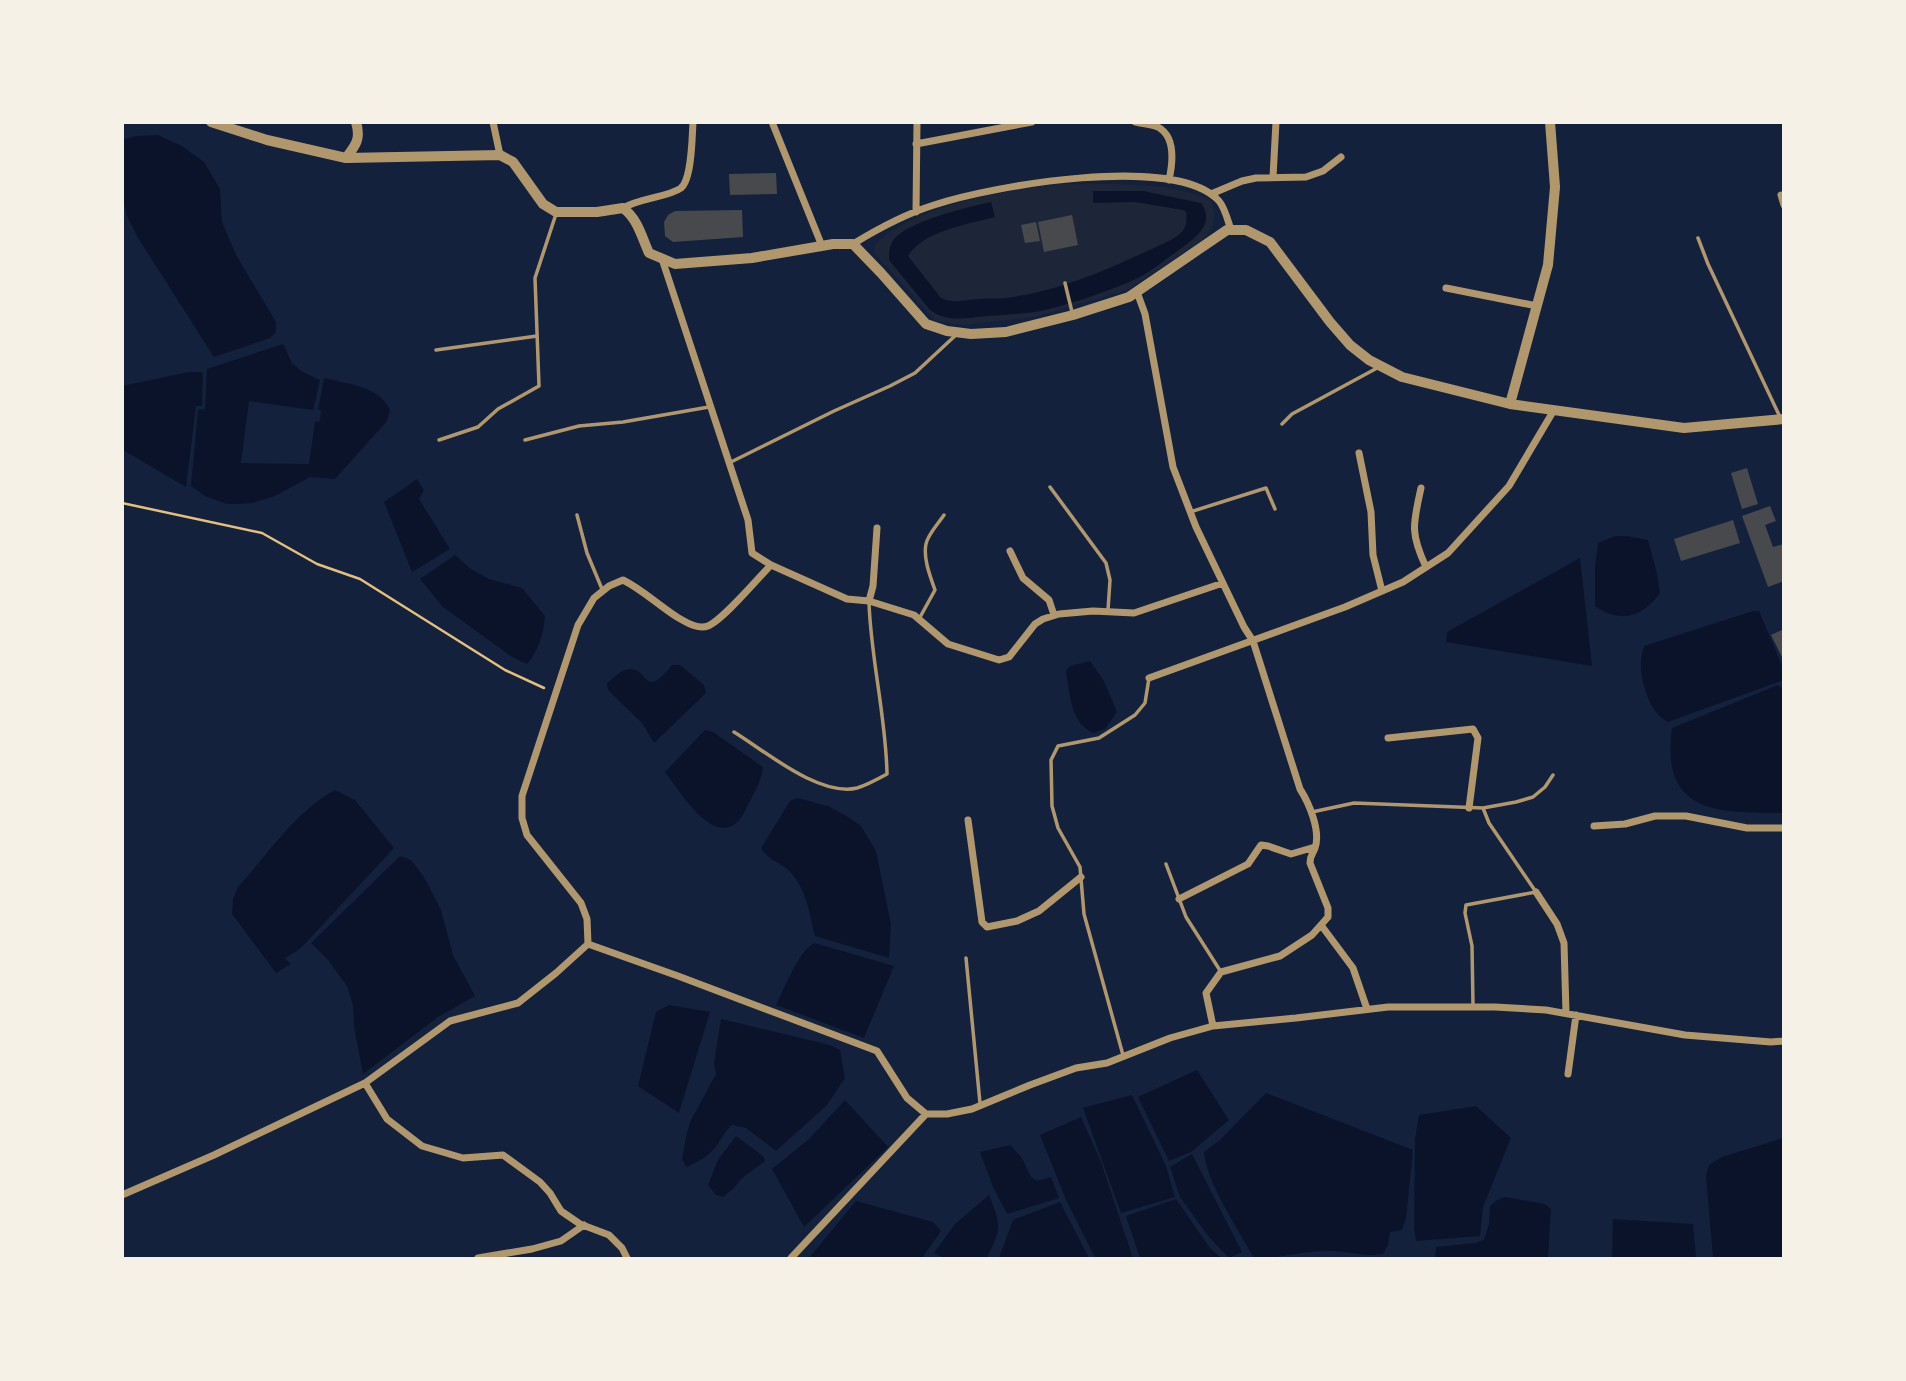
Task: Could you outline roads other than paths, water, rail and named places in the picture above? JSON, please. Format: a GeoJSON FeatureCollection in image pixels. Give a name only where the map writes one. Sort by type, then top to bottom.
{"type":"FeatureCollection","features":[{"type":"Feature","properties":{"kind":"street"},"geometry":{"type":"LineString","coordinates":[[211,122],[267,140],[346,158],[500,155],[513,162],[542,204],[556,212],[597,212],[623,208],[634,202],[680,189],[685,183],[692,152],[693,122]]}},
{"type":"Feature","properties":{"kind":"street"},"geometry":{"type":"LineString","coordinates":[[346,158],[356,145],[359,132],[356,122]]}},
{"type":"Feature","properties":{"kind":"street"},"geometry":{"type":"LineString","coordinates":[[493,122],[500,155]]}},
{"type":"Feature","properties":{"kind":"street"},"geometry":{"type":"LineString","coordinates":[[772,122],[822,246]]}},
{"type":"Feature","properties":{"kind":"street"},"geometry":{"type":"LineString","coordinates":[[916,212],[917,122]]}},
{"type":"Feature","properties":{"kind":"street"},"geometry":{"type":"LineString","coordinates":[[916,144],[1032,122]]}},
{"type":"Feature","properties":{"kind":"street"},"geometry":{"type":"LineString","coordinates":[[1135,122],[1157,126],[1168,136],[1172,147],[1169,180]]}},
{"type":"Feature","properties":{"kind":"street"},"geometry":{"type":"LineString","coordinates":[[1273,177],[1276,122]]}},
{"type":"Feature","properties":{"kind":"street"},"geometry":{"type":"LineString","coordinates":[[1510,404],[1548,265],[1555,187],[1550,122]]}},
{"type":"Feature","properties":{"kind":"street"},"geometry":{"type":"LineString","coordinates":[[1211,194],[1242,181],[1306,177],[1323,171],[1341,157]]}},
{"type":"Feature","properties":{"kind":"street"},"geometry":{"type":"LineString","coordinates":[[623,208],[636,223],[649,253],[675,264],[752,258],[822,246],[853,244],[884,225],[976,192],[1057,179],[1134,176],[1169,180],[1202,189],[1221,203],[1231,230]]}},
{"type":"Feature","properties":{"kind":"street"},"geometry":{"type":"LineString","coordinates":[[1781,195],[1783,205]]}},
{"type":"Feature","properties":{"kind":"street"},"geometry":{"type":"LineString","coordinates":[[853,244],[926,324],[971,334],[1006,332],[1071,310],[1129,297],[1227,230],[1246,230],[1270,242],[1349,345],[1369,360],[1402,377],[1510,404],[1684,428],[1782,419]]}},
{"type":"Feature","properties":{"kind":"street"},"geometry":{"type":"LineString","coordinates":[[663,259],[748,520],[752,553],[771,565],[847,599],[869,601],[914,615],[948,644],[999,660],[1009,657],[1035,625],[1054,615],[1093,611],[1135,613],[1223,583]]}},
{"type":"Feature","properties":{"kind":"street"},"geometry":{"type":"LineString","coordinates":[[1446,288],[1537,306]]}},
{"type":"Feature","properties":{"kind":"street"},"geometry":{"type":"LineString","coordinates":[[1137,292],[1145,314],[1173,467],[1190,512],[1244,627],[1253,640],[1300,789],[1312,811],[1316,826],[1316,847],[1310,855],[1310,863],[1328,908],[1328,917],[1312,935],[1280,956],[1221,972],[1206,993],[1213,1026]]}},
{"type":"Feature","properties":{"kind":"street"},"geometry":{"type":"LineString","coordinates":[[1149,678],[1345,607],[1403,582],[1448,553],[1509,486],[1553,410]]}},
{"type":"Feature","properties":{"kind":"street"},"geometry":{"type":"LineString","coordinates":[[1359,453],[1371,512],[1373,555],[1382,591]]}},
{"type":"Feature","properties":{"kind":"street"},"geometry":{"type":"LineString","coordinates":[[1421,488],[1413,524],[1416,547],[1426,567]]}},
{"type":"Feature","properties":{"kind":"street"},"geometry":{"type":"LineString","coordinates":[[869,601],[873,586],[877,528]]}},
{"type":"Feature","properties":{"kind":"street"},"geometry":{"type":"LineString","coordinates":[[1010,551],[1023,578],[1049,600],[1054,615]]}},
{"type":"Feature","properties":{"kind":"street"},"geometry":{"type":"LineString","coordinates":[[588,944],[587,919],[581,902],[527,835],[522,818],[522,796],[578,625],[594,598],[609,586],[623,580],[639,588],[679,618],[698,627],[708,626],[771,565]]}},
{"type":"Feature","properties":{"kind":"street"},"geometry":{"type":"LineString","coordinates":[[1388,738],[1473,729],[1478,738],[1469,808]]}},
{"type":"Feature","properties":{"kind":"street"},"geometry":{"type":"LineString","coordinates":[[1594,826],[1625,824],[1655,816],[1686,816],[1747,828],[1783,828]]}},
{"type":"Feature","properties":{"kind":"street"},"geometry":{"type":"LineString","coordinates":[[968,820],[982,922],[987,927],[1017,921],[1039,911],[1080,877]]}},
{"type":"Feature","properties":{"kind":"street"},"geometry":{"type":"LineString","coordinates":[[1179,899],[1248,864],[1261,845],[1291,854],[1316,847]]}},
{"type":"Feature","properties":{"kind":"street"},"geometry":{"type":"LineString","coordinates":[[1536,892],[1556,924],[1564,943],[1566,1013]]}},
{"type":"Feature","properties":{"kind":"street"},"geometry":{"type":"LineString","coordinates":[[1321,925],[1353,968],[1367,1009]]}},
{"type":"Feature","properties":{"kind":"street"},"geometry":{"type":"LineString","coordinates":[[122,1195],[214,1155],[365,1083],[450,1021],[519,1003],[588,944]]}},
{"type":"Feature","properties":{"kind":"street"},"geometry":{"type":"LineString","coordinates":[[588,944],[877,1051],[907,1098],[926,1114],[947,1114],[972,1109],[1076,1068],[1107,1063],[1170,1038],[1213,1026],[1388,1007],[1546,1010],[1685,1035],[1783,1041]]}},
{"type":"Feature","properties":{"kind":"street"},"geometry":{"type":"LineString","coordinates":[[1567,1074],[1576,1015]]}},
{"type":"Feature","properties":{"kind":"street"},"geometry":{"type":"LineString","coordinates":[[365,1083],[387,1119],[422,1146],[463,1158],[503,1155],[540,1182],[561,1211],[584,1225],[609,1235],[622,1248],[627,1258]]}},
{"type":"Feature","properties":{"kind":"street"},"geometry":{"type":"LineString","coordinates":[[791,1258],[926,1114]]}},
{"type":"Feature","properties":{"kind":"street"},"geometry":{"type":"LineString","coordinates":[[478,1258],[532,1250],[561,1241],[584,1225]]}},
{"type":"Feature","properties":{"kind":"lane"},"geometry":{"type":"LineString","coordinates":[[439,440],[478,427],[498,409],[538,386],[535,278],[556,212]]}},
{"type":"Feature","properties":{"kind":"lane"},"geometry":{"type":"LineString","coordinates":[[1698,238],[1782,419]]}},
{"type":"Feature","properties":{"kind":"lane"},"geometry":{"type":"LineString","coordinates":[[1065,284],[1071,310]]}},
{"type":"Feature","properties":{"kind":"lane"},"geometry":{"type":"LineString","coordinates":[[729,463],[915,373],[958,332]]}},
{"type":"Feature","properties":{"kind":"lane"},"geometry":{"type":"LineString","coordinates":[[436,350],[537,336]]}},
{"type":"Feature","properties":{"kind":"lane"},"geometry":{"type":"LineString","coordinates":[[1282,424],[1292,414],[1381,366]]}},
{"type":"Feature","properties":{"kind":"lane"},"geometry":{"type":"LineString","coordinates":[[526,440],[579,426],[623,422],[711,407]]}},
{"type":"Feature","properties":{"kind":"lane"},"geometry":{"type":"LineString","coordinates":[[1050,486],[1106,563],[1110,580],[1107,612]]}},
{"type":"Feature","properties":{"kind":"lane"},"geometry":{"type":"LineString","coordinates":[[1190,512],[1266,488],[1275,509]]}},
{"type":"Feature","properties":{"kind":"lane"},"geometry":{"type":"LineString","coordinates":[[577,515],[587,553],[603,591]]}},
{"type":"Feature","properties":{"kind":"lane"},"geometry":{"type":"LineString","coordinates":[[919,619],[935,590],[928,569],[925,546],[944,515]]}},
{"type":"Feature","properties":{"kind":"lane"},"geometry":{"type":"LineString","coordinates":[[734,732],[816,783],[838,788],[855,788],[887,775],[887,751],[870,631],[869,601]]}},
{"type":"Feature","properties":{"kind":"lane"},"geometry":{"type":"LineString","coordinates":[[1124,1057],[1084,914],[1080,867],[1058,828],[1052,806],[1051,760],[1058,746],[1099,738],[1135,715],[1145,703],[1149,678]]}},
{"type":"Feature","properties":{"kind":"lane"},"geometry":{"type":"LineString","coordinates":[[1312,811],[1354,803],[1483,808],[1533,797],[1545,787],[1553,775]]}},
{"type":"Feature","properties":{"kind":"lane"},"geometry":{"type":"LineString","coordinates":[[1474,1007],[1472,946],[1465,914],[1466,905],[1536,892],[1489,823],[1483,808]]}},
{"type":"Feature","properties":{"kind":"lane"},"geometry":{"type":"LineString","coordinates":[[1166,864],[1186,918],[1221,972]]}},
{"type":"Feature","properties":{"kind":"lane"},"geometry":{"type":"LineString","coordinates":[[966,958],[981,1105]]}}]}
